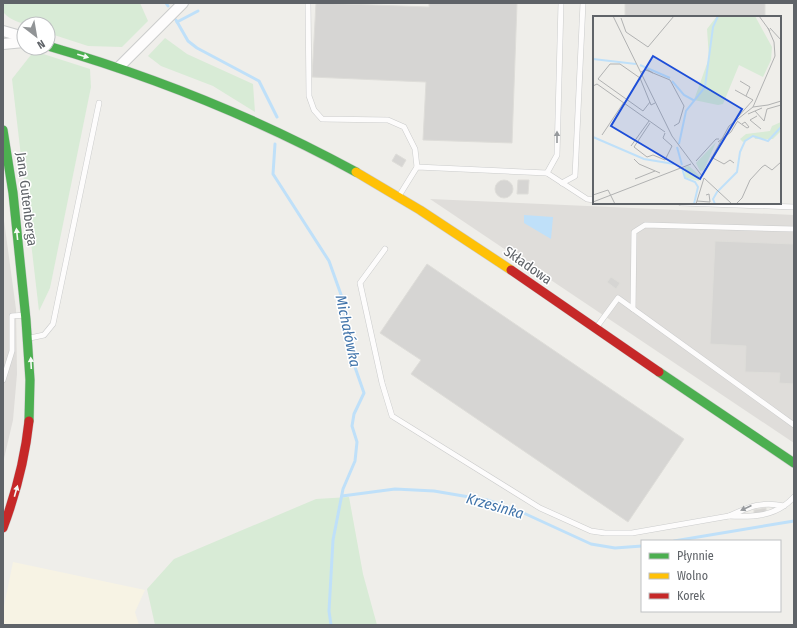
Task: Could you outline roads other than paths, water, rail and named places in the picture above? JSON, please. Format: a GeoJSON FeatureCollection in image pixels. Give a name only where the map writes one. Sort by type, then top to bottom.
{"type":"FeatureCollection","features":[{"type":"Feature","properties":{"kind":"street"},"geometry":{"type":"LineString","coordinates":[[118,67],[183,3]]}},
{"type":"Feature","properties":{"kind":"street"},"geometry":{"type":"LineString","coordinates":[[3,32],[16,35]]}},
{"type":"Feature","properties":{"kind":"street"},"geometry":{"type":"LineString","coordinates":[[3,44],[16,43]]}},
{"type":"Feature","properties":{"kind":"street","name":"Składowa"},"geometry":{"type":"LineString","coordinates":[[56,48],[118,67],[184,91],[232,111],[323,154],[455,232],[794,463]]}},
{"type":"Feature","properties":{"kind":"street","name":"Jana Gutenberga"},"geometry":{"type":"LineString","coordinates":[[3,132],[29,338],[31,394],[28,435],[17,489],[3,528]]}},
{"type":"Feature","properties":{"kind":"lane"},"geometry":{"type":"LineString","coordinates":[[308,3],[308,96],[314,110],[322,119],[388,120],[404,127],[415,149],[417,167],[398,197]]}},
{"type":"Feature","properties":{"kind":"lane"},"geometry":{"type":"LineString","coordinates":[[547,173],[557,155],[561,3]]}},
{"type":"Feature","properties":{"kind":"lane"},"geometry":{"type":"LineString","coordinates":[[562,183],[575,176],[583,3]]}},
{"type":"Feature","properties":{"kind":"lane"},"geometry":{"type":"LineString","coordinates":[[29,338],[44,335],[53,324],[99,103]]}},
{"type":"Feature","properties":{"kind":"lane"},"geometry":{"type":"LineString","coordinates":[[417,167],[547,173],[587,200],[593,200]]}},
{"type":"Feature","properties":{"kind":"lane"},"geometry":{"type":"LineString","coordinates":[[709,204],[794,207]]}},
{"type":"Feature","properties":{"kind":"lane"},"geometry":{"type":"LineString","coordinates":[[633,308],[634,232],[645,225],[794,229]]}},
{"type":"Feature","properties":{"kind":"lane"},"geometry":{"type":"LineString","coordinates":[[385,249],[360,284],[382,383],[392,416],[540,508],[591,531],[605,533],[632,533],[729,516],[754,517],[770,514],[784,506],[794,497]]}},
{"type":"Feature","properties":{"kind":"lane"},"geometry":{"type":"LineString","coordinates":[[596,328],[618,298],[794,425]]}},
{"type":"Feature","properties":{"kind":"lane"},"geometry":{"type":"LineString","coordinates":[[3,380],[12,351],[12,316],[26,315]]}},
{"type":"Feature","properties":{"kind":"lane"},"geometry":{"type":"LineString","coordinates":[[729,516],[753,505],[770,503],[784,506]]}},
{"type":"Feature","properties":{"kind":"water"},"geometry":{"type":"Polygon","coordinates":[[[524,215],[553,217],[551,239],[524,223],[524,215]]]}},
{"type":"Feature","properties":{"kind":"waterway"},"geometry":{"type":"LineString","coordinates":[[177,22],[198,11]]}},
{"type":"Feature","properties":{"kind":"waterway","name":"Michałówka"},"geometry":{"type":"LineString","coordinates":[[176,20],[188,41],[197,48],[259,81],[277,117]]}},
{"type":"Feature","properties":{"kind":"waterway","name":"Michałówka"},"geometry":{"type":"LineString","coordinates":[[275,144],[273,174],[329,261],[344,303],[349,350],[364,393],[354,414],[352,426],[357,442],[355,461],[343,489],[333,540],[329,611],[331,625]]}},
{"type":"Feature","properties":{"kind":"waterway","name":"Krzesinka"},"geometry":{"type":"LineString","coordinates":[[342,496],[395,489],[434,491],[487,500],[517,510],[591,544],[615,548],[641,546]]}},
{"type":"Feature","properties":{"kind":"waterway","name":"Krzesinka"},"geometry":{"type":"LineString","coordinates":[[680,540],[794,521]]}}]}
